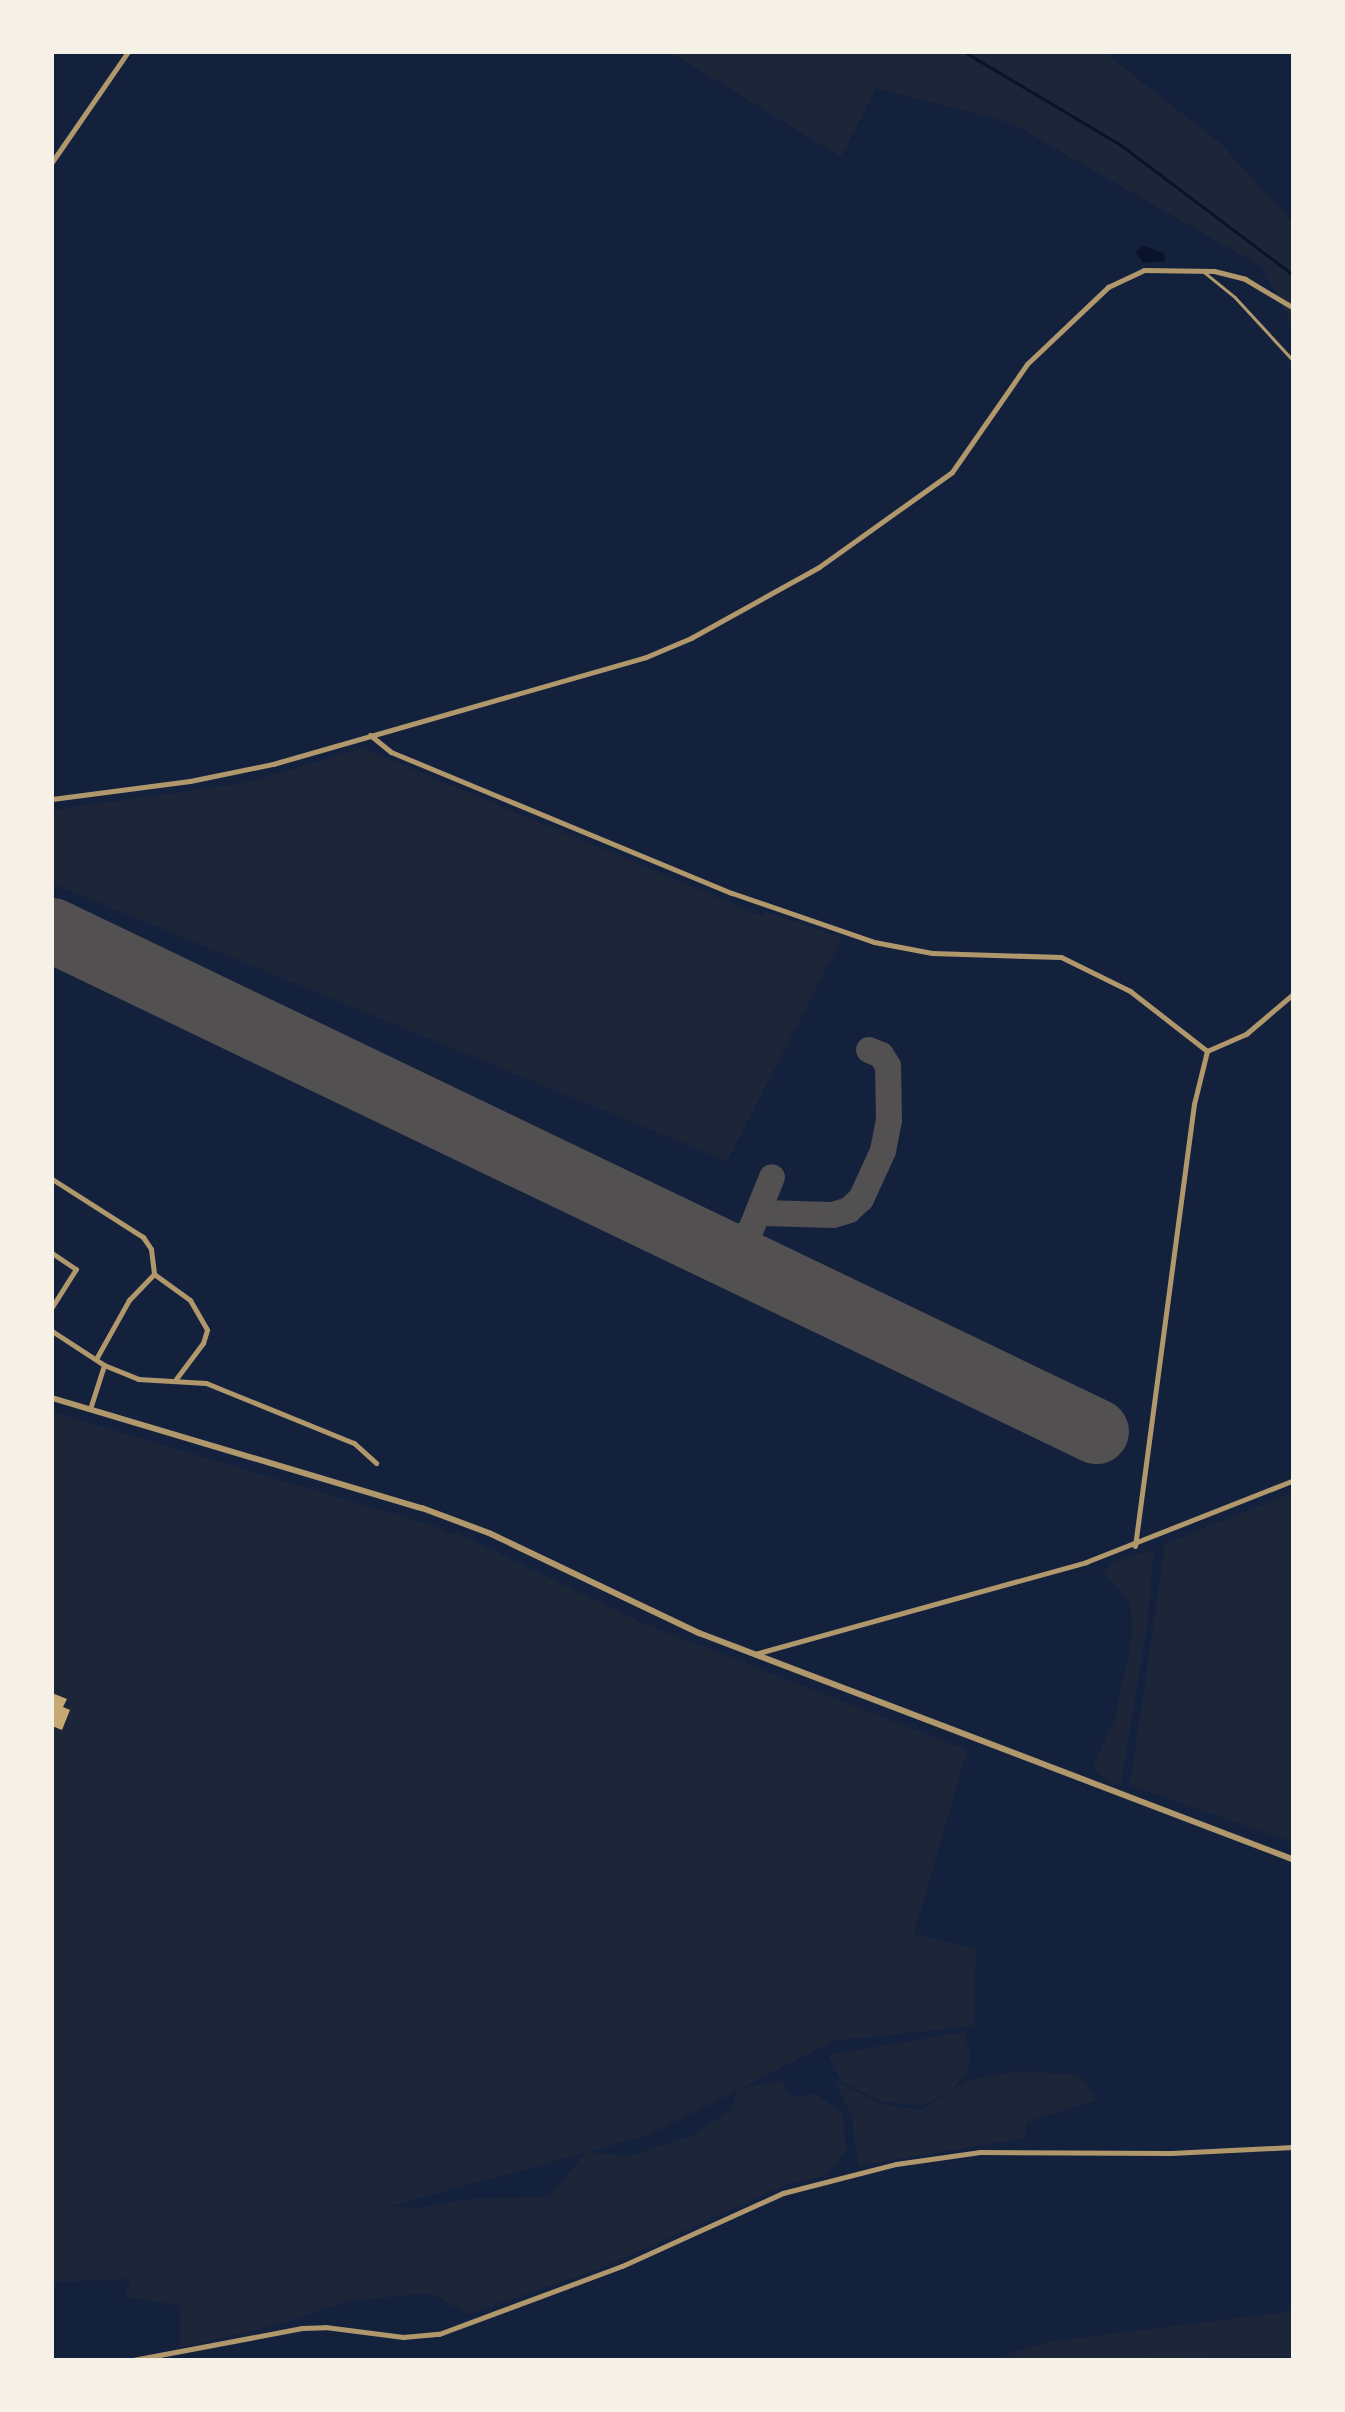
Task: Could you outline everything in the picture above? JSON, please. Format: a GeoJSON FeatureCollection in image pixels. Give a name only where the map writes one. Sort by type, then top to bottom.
{"type":"FeatureCollection","features":[{"type":"Feature","properties":{"kind":"street"},"geometry":{"type":"LineString","coordinates":[[52,162],[128,52]]}},
{"type":"Feature","properties":{"kind":"street"},"geometry":{"type":"LineString","coordinates":[[52,799],[190,781],[273,764],[646,657],[819,567],[952,472],[1027,365],[1108,287],[1144,270],[1204,271],[1245,279],[1293,307]]}},
{"type":"Feature","properties":{"kind":"street"},"geometry":{"type":"LineString","coordinates":[[370,735],[391,751],[732,893],[874,942],[932,953],[1061,957],[1130,991],[1207,1051]]}},
{"type":"Feature","properties":{"kind":"street"},"geometry":{"type":"LineString","coordinates":[[1207,1051],[1246,1034],[1293,995]]}},
{"type":"Feature","properties":{"kind":"street"},"geometry":{"type":"LineString","coordinates":[[1135,1546],[1192,1117],[1207,1051]]}},
{"type":"Feature","properties":{"kind":"street"},"geometry":{"type":"LineString","coordinates":[[52,1179],[143,1237],[151,1249],[154,1274],[190,1300],[206,1330],[203,1343],[176,1379]]}},
{"type":"Feature","properties":{"kind":"street"},"geometry":{"type":"LineString","coordinates":[[52,1253],[76,1269],[52,1307]]}},
{"type":"Feature","properties":{"kind":"street"},"geometry":{"type":"LineString","coordinates":[[96,1359],[129,1300],[154,1274]]}},
{"type":"Feature","properties":{"kind":"street"},"geometry":{"type":"LineString","coordinates":[[52,1331],[104,1365],[138,1379],[176,1379],[206,1383],[355,1443],[376,1463]]}},
{"type":"Feature","properties":{"kind":"street"},"geometry":{"type":"LineString","coordinates":[[90,1409],[104,1365]]}},
{"type":"Feature","properties":{"kind":"street"},"geometry":{"type":"LineString","coordinates":[[52,1398],[422,1508],[489,1533],[653,1614],[1091,1786],[1293,1859]]}},
{"type":"Feature","properties":{"kind":"street"},"geometry":{"type":"LineString","coordinates":[[755,1654],[1004,1587],[1135,1546],[1293,1482]]}},
{"type":"Feature","properties":{"kind":"street"},"geometry":{"type":"LineString","coordinates":[[133,2360],[302,2328],[326,2326],[403,2337],[439,2334],[622,2266],[783,2193],[896,2164],[980,2152],[1171,2153],[1293,2147]]}},
{"type":"Feature","properties":{"kind":"lane"},"geometry":{"type":"LineString","coordinates":[[1204,271],[1293,359]]}},
{"type":"Feature","properties":{"kind":"shaded area"},"geometry":{"type":"Polygon","coordinates":[[[672,53],[1105,53],[1221,144],[1292,222],[1292,325],[1262,267],[1011,123],[876,88],[841,157],[672,53]]]}},
{"type":"Feature","properties":{"kind":"shaded area"},"geometry":{"type":"Polygon","coordinates":[[[1143,246],[1164,253],[1165,261],[1143,263],[1136,252],[1143,246]]]}},
{"type":"Feature","properties":{"kind":"shaded area"},"geometry":{"type":"Polygon","coordinates":[[[362,748],[762,916],[765,911],[842,938],[727,1161],[53,884],[53,810],[250,782],[362,748]]]}},
{"type":"Feature","properties":{"kind":"shaded area"},"geometry":{"type":"Polygon","coordinates":[[[53,1412],[434,1526],[452,1535],[456,1532],[640,1622],[967,1750],[914,1934],[976,1949],[973,2026],[833,2041],[740,2089],[781,2081],[790,2097],[816,2094],[843,2114],[846,2151],[826,2176],[790,2183],[604,2267],[469,2314],[430,2293],[348,2301],[277,2325],[179,2348],[180,2306],[125,2296],[131,2279],[53,2282],[53,1412]],[[738,2090],[648,2135],[588,2152],[629,2156],[693,2135],[731,2110],[738,2090]],[[585,2153],[390,2206],[416,2208],[470,2199],[549,2197],[585,2153]]]}},
{"type":"Feature","properties":{"kind":"shaded area"},"geometry":{"type":"Polygon","coordinates":[[[1292,1493],[1292,1842],[1130,1785],[1165,1544],[1292,1493]]]}},
{"type":"Feature","properties":{"kind":"shaded area"},"geometry":{"type":"Polygon","coordinates":[[[1154,1549],[1147,1626],[1121,1783],[1113,1785],[1092,1768],[1115,1719],[1133,1633],[1130,1601],[1103,1573],[1114,1562],[1154,1549]]]}},
{"type":"Feature","properties":{"kind":"shaded area"},"geometry":{"type":"Polygon","coordinates":[[[964,2032],[970,2054],[968,2071],[952,2090],[922,2106],[881,2102],[841,2081],[828,2055],[964,2032]]]}},
{"type":"Feature","properties":{"kind":"shaded area"},"geometry":{"type":"Polygon","coordinates":[[[1017,2071],[1079,2075],[1097,2100],[1027,2122],[1025,2138],[858,2166],[852,2118],[835,2080],[880,2104],[921,2110],[967,2081],[1017,2071]]]}},
{"type":"Feature","properties":{"kind":"shaded area"},"geometry":{"type":"Polygon","coordinates":[[[1292,2311],[1292,2357],[992,2359],[1047,2342],[1292,2311]]]}},
{"type":"Feature","properties":{"kind":"building"},"geometry":{"type":"Polygon","coordinates":[[[52,1693],[67,1699],[63,1707],[70,1710],[62,1730],[52,1726],[52,1693]]]}},
{"type":"Feature","properties":{"kind":"waterway"},"geometry":{"type":"LineString","coordinates":[[965,52],[1121,145],[1292,274]]}},
{"type":"Feature","properties":{"kind":"taxiway"},"geometry":{"type":"LineString","coordinates":[[759,1213],[833,1215],[849,1210],[861,1199],[883,1151],[889,1121],[888,1066],[881,1055],[869,1050]]}},
{"type":"Feature","properties":{"kind":"taxiway"},"geometry":{"type":"LineString","coordinates":[[695,1238],[738,1238],[750,1232],[772,1177]]}},
{"type":"Feature","properties":{"kind":"runway"},"geometry":{"type":"LineString","coordinates":[[52,930],[1096,1431]]}}]}
